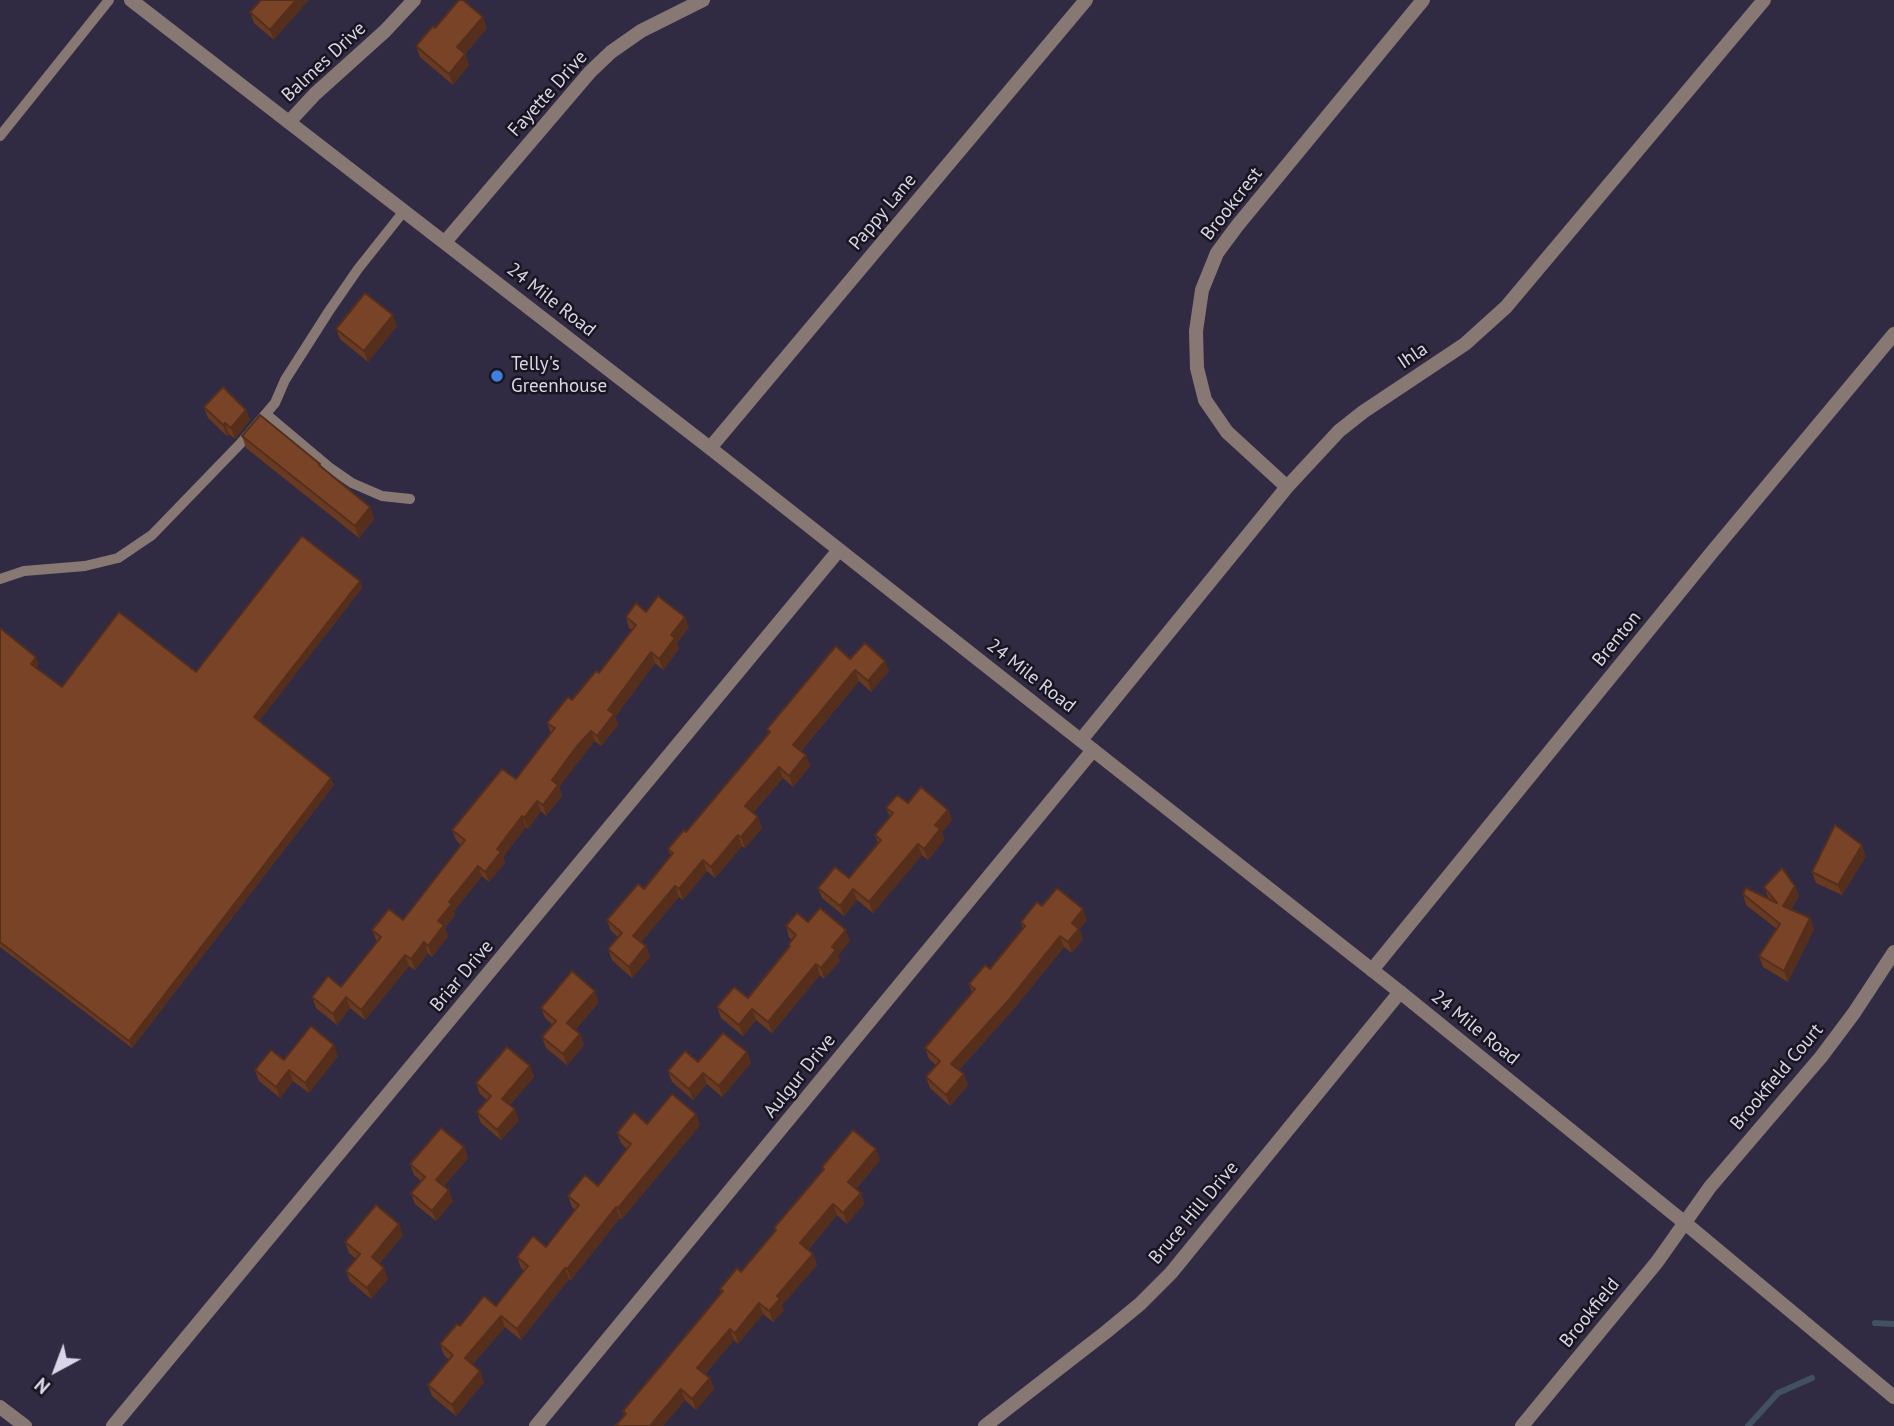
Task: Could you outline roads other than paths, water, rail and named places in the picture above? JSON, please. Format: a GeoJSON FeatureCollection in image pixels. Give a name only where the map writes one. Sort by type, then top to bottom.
{"type":"FeatureCollection","features":[{"type":"Feature","properties":{"kind":"street","name":"24 Mile Road"},"geometry":{"type":"LineString","coordinates":[[131,0],[710,448],[1400,992],[1894,1397]]}},
{"type":"Feature","properties":{"kind":"street","name":"Balmes Drive"},"geometry":{"type":"LineString","coordinates":[[289,122],[414,0]]}},
{"type":"Feature","properties":{"kind":"street","name":"Fayette Drive"},"geometry":{"type":"LineString","coordinates":[[445,242],[590,72],[611,52],[641,31],[703,0]]}},
{"type":"Feature","properties":{"kind":"street","name":"Pappy Lane"},"geometry":{"type":"LineString","coordinates":[[710,448],[1086,0]]}},
{"type":"Feature","properties":{"kind":"street","name":"Brookcrest"},"geometry":{"type":"LineString","coordinates":[[1287,486],[1227,432],[1205,400],[1196,355],[1196,331],[1202,290],[1217,253],[1237,226],[1423,0]]}},
{"type":"Feature","properties":{"kind":"street","name":"Ihla"},"geometry":{"type":"LineString","coordinates":[[1081,740],[1287,486],[1339,431],[1465,344],[1506,307],[1765,0]]}},
{"type":"Feature","properties":{"kind":"street","name":"Brenton"},"geometry":{"type":"LineString","coordinates":[[1372,970],[1713,551],[1894,334]]}},
{"type":"Feature","properties":{"kind":"street","name":"Briar Drive"},"geometry":{"type":"LineString","coordinates":[[113,1426],[839,550]]}},
{"type":"Feature","properties":{"kind":"street","name":"Aulgur Drive"},"geometry":{"type":"LineString","coordinates":[[536,1426],[1093,750]]}},
{"type":"Feature","properties":{"kind":"street","name":"Brookfield Court"},"geometry":{"type":"LineString","coordinates":[[1685,1223],[1710,1187],[1821,1057],[1894,952]]}},
{"type":"Feature","properties":{"kind":"street","name":"Bruce Hill Drive"},"geometry":{"type":"LineString","coordinates":[[985,1426],[1106,1332],[1140,1304],[1171,1273],[1400,992]]}},
{"type":"Feature","properties":{"kind":"street","name":"Brookfield"},"geometry":{"type":"LineString","coordinates":[[1522,1426],[1657,1262],[1685,1223]]}},
{"type":"Feature","properties":{"kind":"street"},"geometry":{"type":"LineString","coordinates":[[0,1407],[25,1426]]}},
{"type":"Feature","properties":{"kind":"lane"},"geometry":{"type":"LineString","coordinates":[[0,136],[109,0]]}},
{"type":"Feature","properties":{"kind":"lane"},"geometry":{"type":"LineString","coordinates":[[0,579],[24,570],[85,566],[118,558],[152,535],[212,474],[275,403],[285,380],[329,311],[404,211]]}},
{"type":"Feature","properties":{"kind":"lane"},"geometry":{"type":"LineString","coordinates":[[266,414],[352,483],[382,496],[410,499]]}},
{"type":"Feature","properties":{"kind":"waterway"},"geometry":{"type":"LineString","coordinates":[[1875,1323],[1894,1324]]}},
{"type":"Feature","properties":{"kind":"waterway"},"geometry":{"type":"LineString","coordinates":[[1748,1426],[1778,1393],[1812,1378]]}},
{"type":"Feature","properties":{"kind":"place","name":"Telly's Greenhouse"},"geometry":{"type":"Point","coordinates":[497,376]}}]}
